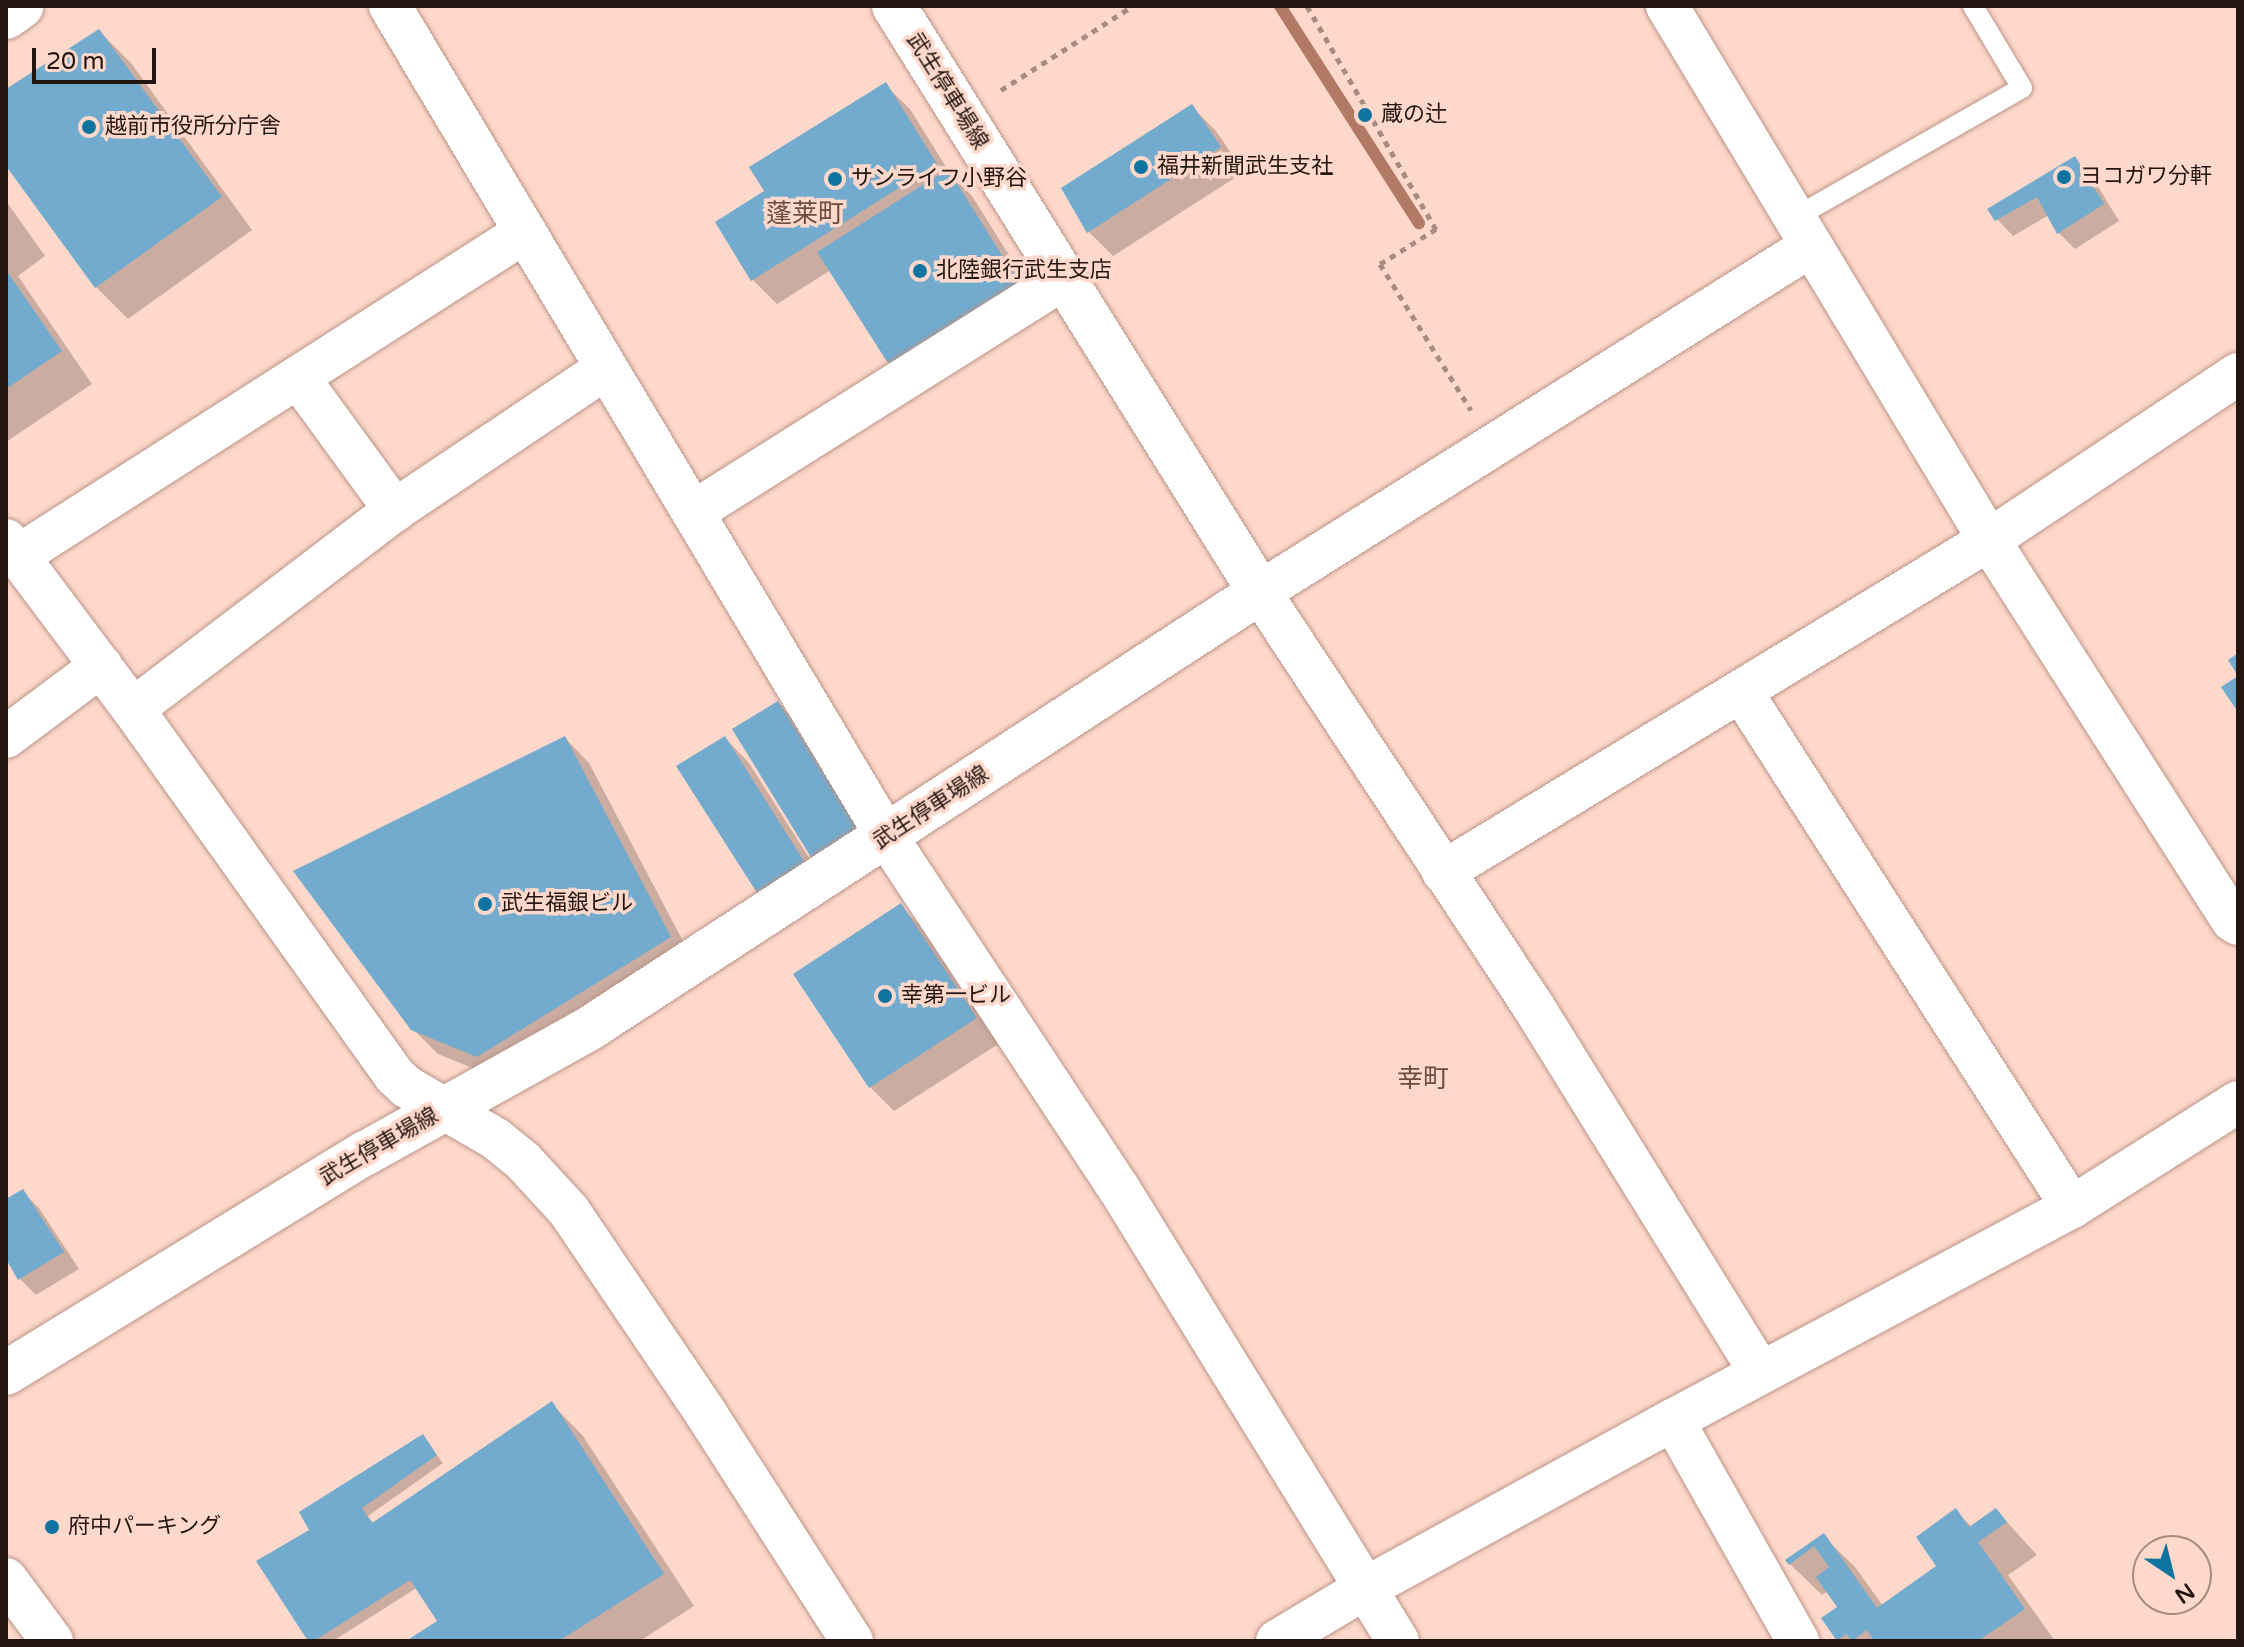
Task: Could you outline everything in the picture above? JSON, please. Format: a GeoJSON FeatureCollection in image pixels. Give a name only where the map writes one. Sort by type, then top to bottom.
{"type":"FeatureCollection","features":[{"type":"Feature","properties":{"kind":"main road"},"geometry":{"type":"LineString","coordinates":[[6,17],[22,6]]}},
{"type":"Feature","properties":{"kind":"main road","name":"武生停車場線"},"geometry":{"type":"LineString","coordinates":[[6,1373],[364,1154],[590,1028],[1260,592],[894,6]]}},
{"type":"Feature","properties":{"kind":"street"},"geometry":{"type":"LineString","coordinates":[[390,6],[887,837],[1118,1187],[1398,1641]]}},
{"type":"Feature","properties":{"kind":"street"},"geometry":{"type":"LineString","coordinates":[[1667,6],[1989,540],[2232,920],[2238,924]]}},
{"type":"Feature","properties":{"kind":"street"},"geometry":{"type":"LineString","coordinates":[[525,232],[298,377],[12,548],[133,709],[386,1064],[407,1087],[448,1108],[524,1162],[569,1211],[705,1412],[852,1641]]}},
{"type":"Feature","properties":{"kind":"street"},"geometry":{"type":"LineString","coordinates":[[1760,1372],[1533,1006],[1260,592],[1802,232]]}},
{"type":"Feature","properties":{"kind":"street"},"geometry":{"type":"LineString","coordinates":[[693,512],[1065,278]]}},
{"type":"Feature","properties":{"kind":"street"},"geometry":{"type":"LineString","coordinates":[[133,709],[395,510],[606,368]]}},
{"type":"Feature","properties":{"kind":"street"},"geometry":{"type":"LineString","coordinates":[[1443,872],[1989,540],[2238,374]]}},
{"type":"Feature","properties":{"kind":"street"},"geometry":{"type":"LineString","coordinates":[[298,377],[395,510]]}},
{"type":"Feature","properties":{"kind":"street"},"geometry":{"type":"LineString","coordinates":[[6,737],[101,666]]}},
{"type":"Feature","properties":{"kind":"street"},"geometry":{"type":"LineString","coordinates":[[1741,691],[2072,1207]]}},
{"type":"Feature","properties":{"kind":"street"},"geometry":{"type":"LineString","coordinates":[[1277,1641],[1364,1589],[1760,1372],[2072,1207],[2238,1102]]}},
{"type":"Feature","properties":{"kind":"street"},"geometry":{"type":"LineString","coordinates":[[1673,1420],[1798,1641]]}},
{"type":"Feature","properties":{"kind":"street"},"geometry":{"type":"LineString","coordinates":[[6,1579],[52,1641]]}},
{"type":"Feature","properties":{"kind":"lane"},"geometry":{"type":"LineString","coordinates":[[1802,232],[2022,88],[1973,6]]}},
{"type":"Feature","properties":{"kind":"path"},"geometry":{"type":"LineString","coordinates":[[1001,90],[1133,6]]}},
{"type":"Feature","properties":{"kind":"path"},"geometry":{"type":"LineString","coordinates":[[1307,6],[1436,229],[1380,264],[1473,415]]}},
{"type":"Feature","properties":{"kind":"building","name":"越前市役所分庁舎"},"geometry":{"type":"Polygon","coordinates":[[[99,29],[222,197],[95,288],[6,166],[6,89],[99,29]]]}},
{"type":"Feature","properties":{"kind":"building","name":"サンライフ小野谷"},"geometry":{"type":"Polygon","coordinates":[[[886,82],[937,164],[751,281],[715,222],[764,191],[749,167],[886,82]]]}},
{"type":"Feature","properties":{"kind":"building","name":"福井新聞武生支社"},"geometry":{"type":"Polygon","coordinates":[[[1192,104],[1221,147],[1087,233],[1061,188],[1192,104]]]}},
{"type":"Feature","properties":{"kind":"building","name":"ヨコガワ分軒"},"geometry":{"type":"Polygon","coordinates":[[[2075,156],[2104,204],[2057,234],[2037,197],[1995,221],[1987,209],[2075,156]]]}},
{"type":"Feature","properties":{"kind":"building","name":"北陸銀行武生支店"},"geometry":{"type":"Polygon","coordinates":[[[948,169],[1023,289],[893,371],[817,252],[948,169]]]}},
{"type":"Feature","properties":{"kind":"building"},"geometry":{"type":"Polygon","coordinates":[[[6,270],[62,351],[6,389],[6,270]]]}},
{"type":"Feature","properties":{"kind":"building"},"geometry":{"type":"Polygon","coordinates":[[[2238,653],[2238,676],[2228,660],[2238,653]]]}},
{"type":"Feature","properties":{"kind":"building"},"geometry":{"type":"Polygon","coordinates":[[[2238,676],[2238,712],[2221,687],[2238,676]]]}},
{"type":"Feature","properties":{"kind":"building"},"geometry":{"type":"Polygon","coordinates":[[[778,701],[861,832],[814,862],[732,729],[778,701]]]}},
{"type":"Feature","properties":{"kind":"building","name":"武生福銀ビル"},"geometry":{"type":"Polygon","coordinates":[[[565,736],[671,937],[477,1057],[411,1030],[293,871],[565,736]]]}},
{"type":"Feature","properties":{"kind":"building"},"geometry":{"type":"Polygon","coordinates":[[[725,736],[807,866],[759,896],[676,766],[725,736]]]}},
{"type":"Feature","properties":{"kind":"building","name":"幸第一ビル"},"geometry":{"type":"Polygon","coordinates":[[[901,903],[977,1018],[869,1088],[793,974],[901,903]]]}},
{"type":"Feature","properties":{"kind":"building"},"geometry":{"type":"Polygon","coordinates":[[[23,1189],[64,1252],[18,1280],[6,1259],[6,1199],[23,1189]]]}},
{"type":"Feature","properties":{"kind":"building"},"geometry":{"type":"Polygon","coordinates":[[[552,1401],[664,1574],[559,1641],[406,1641],[437,1621],[410,1580],[314,1641],[308,1641],[256,1561],[309,1530],[299,1512],[423,1434],[437,1455],[362,1508],[372,1523],[552,1401]]]}},
{"type":"Feature","properties":{"kind":"building"},"geometry":{"type":"Polygon","coordinates":[[[1956,1508],[1969,1527],[1996,1508],[2007,1522],[1978,1542],[2025,1609],[1978,1641],[1874,1641],[1867,1630],[1852,1641],[1846,1634],[1837,1641],[1821,1618],[1837,1607],[1816,1577],[1829,1567],[1814,1546],[1789,1565],[1785,1560],[1824,1533],[1877,1608],[1936,1566],[1916,1537],[1956,1508]]]}},
{"type":"Feature","properties":{"kind":"waterway"},"geometry":{"type":"LineString","coordinates":[[1280,6],[1419,223]]}},
{"type":"Feature","properties":{"kind":"place","name":"蔵の辻"},"geometry":{"type":"Point","coordinates":[1365,115]}},
{"type":"Feature","properties":{"kind":"place","name":"越前市役所分庁舎"},"geometry":{"type":"Point","coordinates":[89,127]}},
{"type":"Feature","properties":{"kind":"place","name":"福井新聞武生支社"},"geometry":{"type":"Point","coordinates":[1141,167]}},
{"type":"Feature","properties":{"kind":"place","name":"ヨコガワ分軒"},"geometry":{"type":"Point","coordinates":[2064,177]}},
{"type":"Feature","properties":{"kind":"place","name":"サンライフ小野谷"},"geometry":{"type":"Point","coordinates":[835,179]}},
{"type":"Feature","properties":{"kind":"place","name":"北陸銀行武生支店"},"geometry":{"type":"Point","coordinates":[920,271]}},
{"type":"Feature","properties":{"kind":"place","name":"武生福銀ビル"},"geometry":{"type":"Point","coordinates":[485,904]}},
{"type":"Feature","properties":{"kind":"place","name":"幸第一ビル"},"geometry":{"type":"Point","coordinates":[885,996]}},
{"type":"Feature","properties":{"kind":"place","name":"府中パーキング"},"geometry":{"type":"Point","coordinates":[52,1527]}},
{"type":"Feature","properties":{"kind":"district","name":"蓬莱町"},"geometry":{"type":"Point","coordinates":[805,214]}},
{"type":"Feature","properties":{"kind":"district","name":"幸町"},"geometry":{"type":"Point","coordinates":[1423,1079]}}]}
